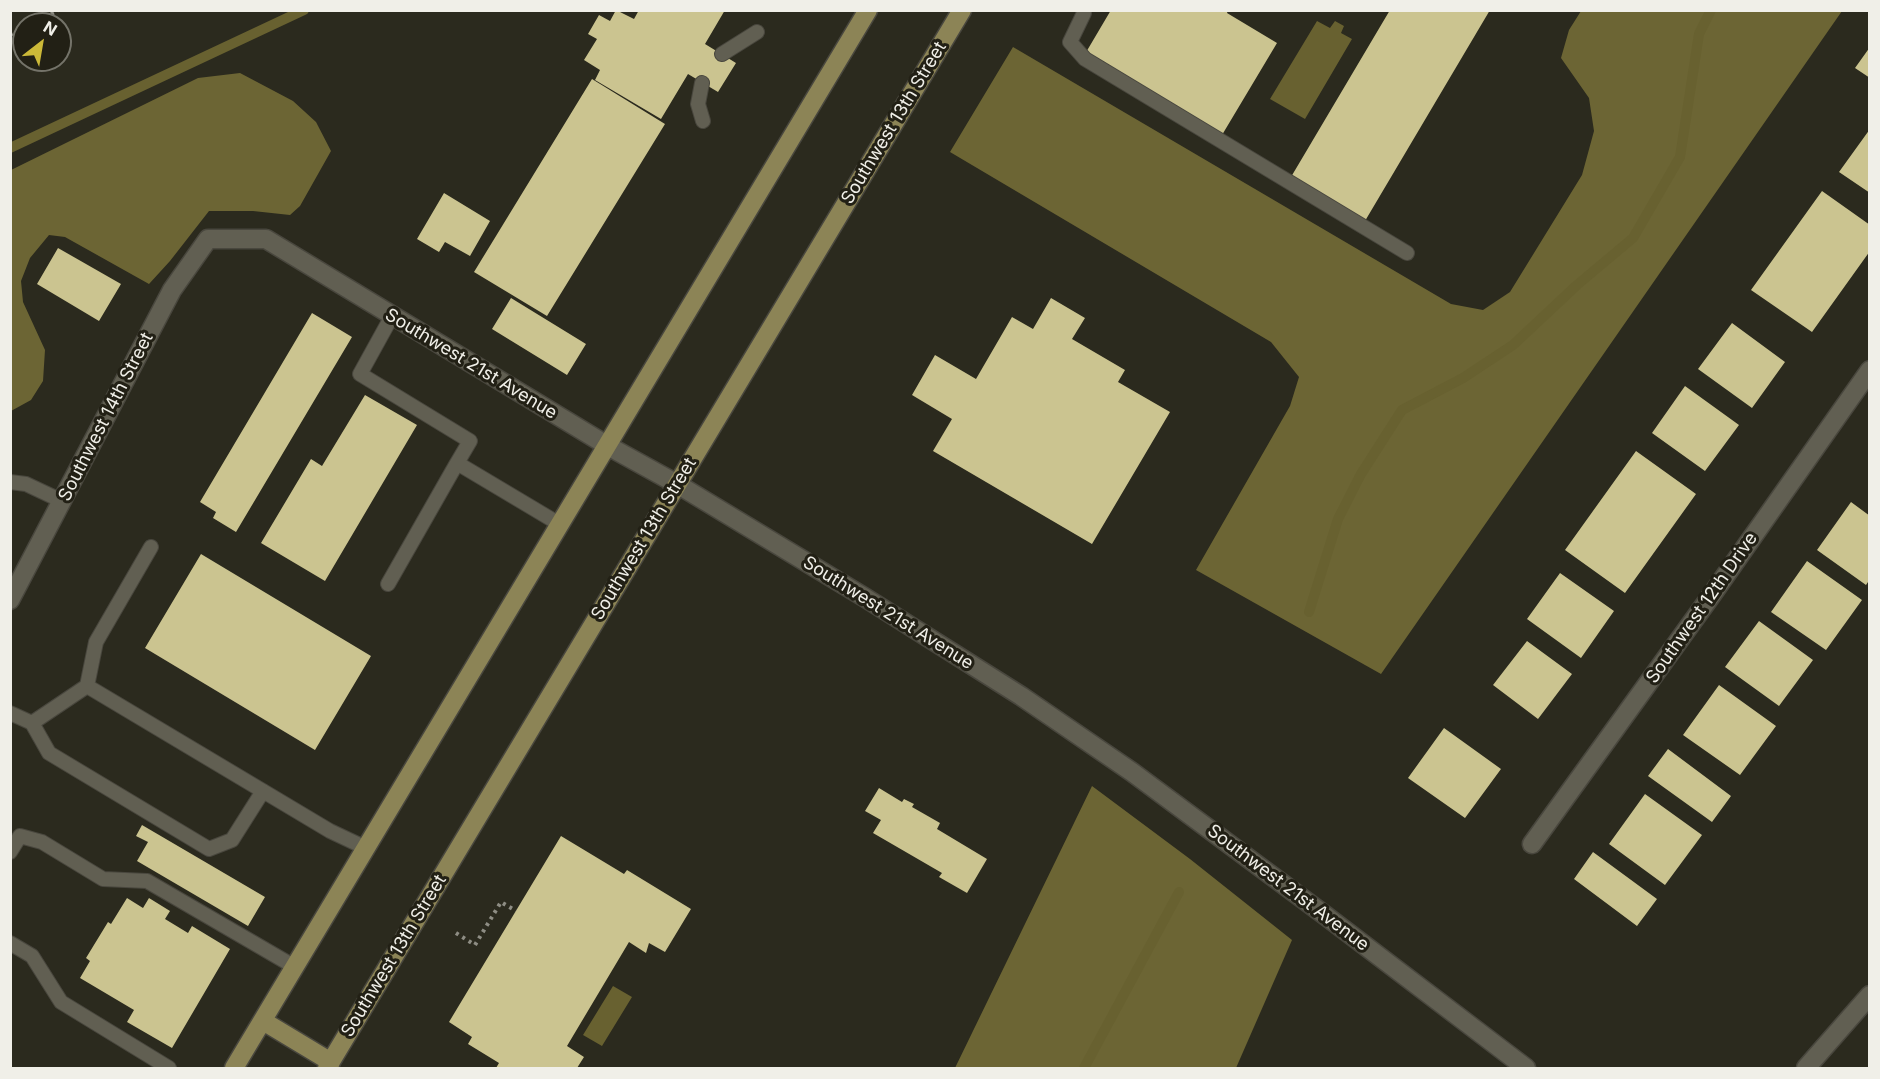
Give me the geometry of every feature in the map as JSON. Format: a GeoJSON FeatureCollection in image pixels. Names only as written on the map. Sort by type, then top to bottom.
{"type":"FeatureCollection","features":[{"type":"Feature","properties":{"kind":"main road"},"geometry":{"type":"LineString","coordinates":[[234,1068],[868,10]]}},
{"type":"Feature","properties":{"kind":"main road","name":"Southwest 13th Street"},"geometry":{"type":"LineString","coordinates":[[333,1066],[677,484],[962,10]]}},
{"type":"Feature","properties":{"kind":"main road"},"geometry":{"type":"LineString","coordinates":[[263,1021],[333,1066]]}},
{"type":"Feature","properties":{"kind":"street","name":"Southwest 21st Avenue"},"geometry":{"type":"LineString","coordinates":[[208,239],[266,238],[608,446],[677,484],[864,597],[1001,684],[1132,772],[1336,923],[1526,1068]]}},
{"type":"Feature","properties":{"kind":"street","name":"Southwest 14th Street"},"geometry":{"type":"LineString","coordinates":[[10,600],[172,290],[208,239]]}},
{"type":"Feature","properties":{"kind":"street","name":"Southwest 12th Drive"},"geometry":{"type":"LineString","coordinates":[[1532,844],[1711,596],[1869,370]]}},
{"type":"Feature","properties":{"kind":"street"},"geometry":{"type":"LineString","coordinates":[[1806,1068],[1869,995]]}},
{"type":"Feature","properties":{"kind":"lane"},"geometry":{"type":"LineString","coordinates":[[1084,11],[1070,42],[1085,59],[1407,253]]}},
{"type":"Feature","properties":{"kind":"lane"},"geometry":{"type":"LineString","coordinates":[[722,54],[757,33]]}},
{"type":"Feature","properties":{"kind":"lane"},"geometry":{"type":"LineString","coordinates":[[702,83],[698,104],[703,121]]}},
{"type":"Feature","properties":{"kind":"lane"},"geometry":{"type":"LineString","coordinates":[[388,585],[470,441],[360,374],[392,316]]}},
{"type":"Feature","properties":{"kind":"lane"},"geometry":{"type":"LineString","coordinates":[[457,463],[561,525]]}},
{"type":"Feature","properties":{"kind":"lane"},"geometry":{"type":"LineString","coordinates":[[10,482],[26,483],[62,501]]}},
{"type":"Feature","properties":{"kind":"lane"},"geometry":{"type":"LineString","coordinates":[[32,723],[87,686],[96,642],[151,547]]}},
{"type":"Feature","properties":{"kind":"lane"},"geometry":{"type":"LineString","coordinates":[[87,686],[330,831],[366,848]]}},
{"type":"Feature","properties":{"kind":"lane"},"geometry":{"type":"LineString","coordinates":[[10,712],[32,723],[49,753],[209,849],[232,840],[263,790]]}},
{"type":"Feature","properties":{"kind":"lane"},"geometry":{"type":"LineString","coordinates":[[10,852],[20,836],[42,842],[103,879],[147,881],[295,967]]}},
{"type":"Feature","properties":{"kind":"lane"},"geometry":{"type":"LineString","coordinates":[[10,943],[32,956],[61,1002],[169,1068]]}},
{"type":"Feature","properties":{"kind":"path"},"geometry":{"type":"LineString","coordinates":[[456,933],[475,945],[501,902],[516,911]]}},
{"type":"Feature","properties":{"kind":"shaded area"},"geometry":{"type":"Polygon","coordinates":[[[1581,11],[1842,11],[1381,674],[1196,570],[1290,406],[1299,377],[1271,342],[950,152],[1013,47],[1451,304],[1483,310],[1510,292],[1582,175],[1594,131],[1589,98],[1561,58],[1569,30],[1581,11]]]}},
{"type":"Feature","properties":{"kind":"shaded area"},"geometry":{"type":"Polygon","coordinates":[[[1317,21],[1330,28],[1335,21],[1344,26],[1341,33],[1352,39],[1305,119],[1270,99],[1317,21]]]}},
{"type":"Feature","properties":{"kind":"shaded area"},"geometry":{"type":"Polygon","coordinates":[[[240,73],[293,101],[316,122],[331,151],[300,206],[290,215],[253,211],[209,211],[149,284],[65,237],[49,235],[30,258],[21,281],[23,302],[45,350],[43,381],[31,400],[11,411],[11,170],[198,78],[240,73]]]}},
{"type":"Feature","properties":{"kind":"shaded area"},"geometry":{"type":"Polygon","coordinates":[[[1092,786],[1190,859],[1292,940],[1236,1068],[955,1068],[1092,786]]]}},
{"type":"Feature","properties":{"kind":"shaded area"},"geometry":{"type":"Polygon","coordinates":[[[613,986],[632,997],[602,1046],[583,1035],[613,986]]]}},
{"type":"Feature","properties":{"kind":"building"},"geometry":{"type":"Polygon","coordinates":[[[616,10],[634,19],[639,10],[725,10],[705,44],[736,63],[718,92],[688,74],[661,119],[595,80],[600,70],[584,60],[597,39],[588,34],[599,15],[610,21],[616,10]]]}},
{"type":"Feature","properties":{"kind":"building"},"geometry":{"type":"Polygon","coordinates":[[[1111,10],[1228,10],[1227,13],[1277,43],[1222,135],[1085,54],[1111,10]]]}},
{"type":"Feature","properties":{"kind":"building"},"geometry":{"type":"Polygon","coordinates":[[[1390,10],[1490,10],[1365,221],[1291,177],[1390,10]]]}},
{"type":"Feature","properties":{"kind":"building"},"geometry":{"type":"Polygon","coordinates":[[[1870,47],[1870,78],[1855,68],[1870,47]]]}},
{"type":"Feature","properties":{"kind":"building"},"geometry":{"type":"Polygon","coordinates":[[[592,79],[665,124],[547,316],[474,272],[592,79]]]}},
{"type":"Feature","properties":{"kind":"building"},"geometry":{"type":"Polygon","coordinates":[[[1870,129],[1870,193],[1839,172],[1870,129]]]}},
{"type":"Feature","properties":{"kind":"building"},"geometry":{"type":"Polygon","coordinates":[[[1822,191],[1870,225],[1870,251],[1812,332],[1751,290],[1822,191]]]}},
{"type":"Feature","properties":{"kind":"building"},"geometry":{"type":"Polygon","coordinates":[[[444,193],[490,221],[470,256],[445,242],[439,252],[417,239],[444,193]]]}},
{"type":"Feature","properties":{"kind":"building"},"geometry":{"type":"Polygon","coordinates":[[[58,248],[121,284],[99,321],[37,284],[58,248]]]}},
{"type":"Feature","properties":{"kind":"building"},"geometry":{"type":"Polygon","coordinates":[[[511,298],[586,344],[567,375],[492,329],[511,298]]]}},
{"type":"Feature","properties":{"kind":"building"},"geometry":{"type":"Polygon","coordinates":[[[1051,298],[1085,318],[1072,339],[1125,370],[1118,382],[1170,412],[1092,544],[933,451],[952,419],[912,395],[935,355],[976,379],[1012,317],[1033,329],[1051,298]]]}},
{"type":"Feature","properties":{"kind":"building"},"geometry":{"type":"Polygon","coordinates":[[[312,313],[352,337],[236,532],[213,518],[216,512],[200,502],[312,313]]]}},
{"type":"Feature","properties":{"kind":"building"},"geometry":{"type":"Polygon","coordinates":[[[1732,323],[1785,362],[1752,408],[1698,369],[1732,323]]]}},
{"type":"Feature","properties":{"kind":"building"},"geometry":{"type":"Polygon","coordinates":[[[1685,386],[1739,425],[1705,471],[1652,433],[1685,386]]]}},
{"type":"Feature","properties":{"kind":"building"},"geometry":{"type":"Polygon","coordinates":[[[365,395],[417,425],[325,581],[261,543],[311,459],[322,466],[365,395]]]}},
{"type":"Feature","properties":{"kind":"building"},"geometry":{"type":"Polygon","coordinates":[[[1636,451],[1696,494],[1625,593],[1565,550],[1636,451]]]}},
{"type":"Feature","properties":{"kind":"building"},"geometry":{"type":"Polygon","coordinates":[[[1851,502],[1870,516],[1870,579],[1866,585],[1817,550],[1851,502]]]}},
{"type":"Feature","properties":{"kind":"building"},"geometry":{"type":"Polygon","coordinates":[[[201,554],[371,656],[315,750],[145,648],[201,554]]]}},
{"type":"Feature","properties":{"kind":"building"},"geometry":{"type":"Polygon","coordinates":[[[1807,561],[1862,600],[1826,650],[1771,612],[1807,561]]]}},
{"type":"Feature","properties":{"kind":"building"},"geometry":{"type":"Polygon","coordinates":[[[1560,573],[1614,611],[1581,658],[1527,619],[1560,573]]]}},
{"type":"Feature","properties":{"kind":"building"},"geometry":{"type":"Polygon","coordinates":[[[1759,621],[1813,660],[1779,706],[1725,667],[1759,621]]]}},
{"type":"Feature","properties":{"kind":"building"},"geometry":{"type":"Polygon","coordinates":[[[1527,641],[1572,674],[1538,719],[1493,685],[1527,641]]]}},
{"type":"Feature","properties":{"kind":"building"},"geometry":{"type":"Polygon","coordinates":[[[1719,685],[1776,726],[1740,775],[1683,735],[1719,685]]]}},
{"type":"Feature","properties":{"kind":"building"},"geometry":{"type":"Polygon","coordinates":[[[1444,728],[1501,769],[1465,818],[1408,778],[1444,728]]]}},
{"type":"Feature","properties":{"kind":"building"},"geometry":{"type":"Polygon","coordinates":[[[1668,749],[1731,796],[1712,822],[1648,776],[1668,749]]]}},
{"type":"Feature","properties":{"kind":"building"},"geometry":{"type":"Polygon","coordinates":[[[879,788],[902,802],[904,799],[914,804],[912,807],[940,823],[937,829],[987,859],[967,893],[939,877],[942,873],[873,833],[881,820],[865,811],[879,788]]]}},
{"type":"Feature","properties":{"kind":"building"},"geometry":{"type":"Polygon","coordinates":[[[1645,794],[1702,835],[1665,885],[1609,844],[1645,794]]]}},
{"type":"Feature","properties":{"kind":"building"},"geometry":{"type":"Polygon","coordinates":[[[142,825],[265,897],[248,926],[137,861],[148,842],[136,836],[142,825]]]}},
{"type":"Feature","properties":{"kind":"building"},"geometry":{"type":"Polygon","coordinates":[[[561,836],[624,874],[627,870],[691,909],[665,952],[649,943],[646,953],[629,942],[567,1046],[584,1057],[577,1068],[496,1068],[499,1063],[468,1044],[472,1037],[449,1022],[561,836]]]}},
{"type":"Feature","properties":{"kind":"building"},"geometry":{"type":"Polygon","coordinates":[[[1593,852],[1657,899],[1637,926],[1574,879],[1593,852]]]}},
{"type":"Feature","properties":{"kind":"building"},"geometry":{"type":"Polygon","coordinates":[[[127,898],[143,908],[149,898],[170,911],[165,919],[188,933],[192,926],[230,949],[172,1048],[127,1022],[134,1010],[80,978],[90,961],[86,958],[108,922],[111,924],[127,898]]]}},
{"type":"Feature","properties":{"kind":"waterway"},"geometry":{"type":"LineString","coordinates":[[10,148],[304,10]]}},
{"type":"Feature","properties":{"kind":"waterway"},"geometry":{"type":"LineString","coordinates":[[1309,612],[1338,519],[1361,474],[1402,410],[1463,378],[1513,345],[1577,285],[1633,238],[1680,157],[1699,34],[1711,10]]}},
{"type":"Feature","properties":{"kind":"waterway"},"geometry":{"type":"LineString","coordinates":[[1084,1068],[1179,892]]}}]}
